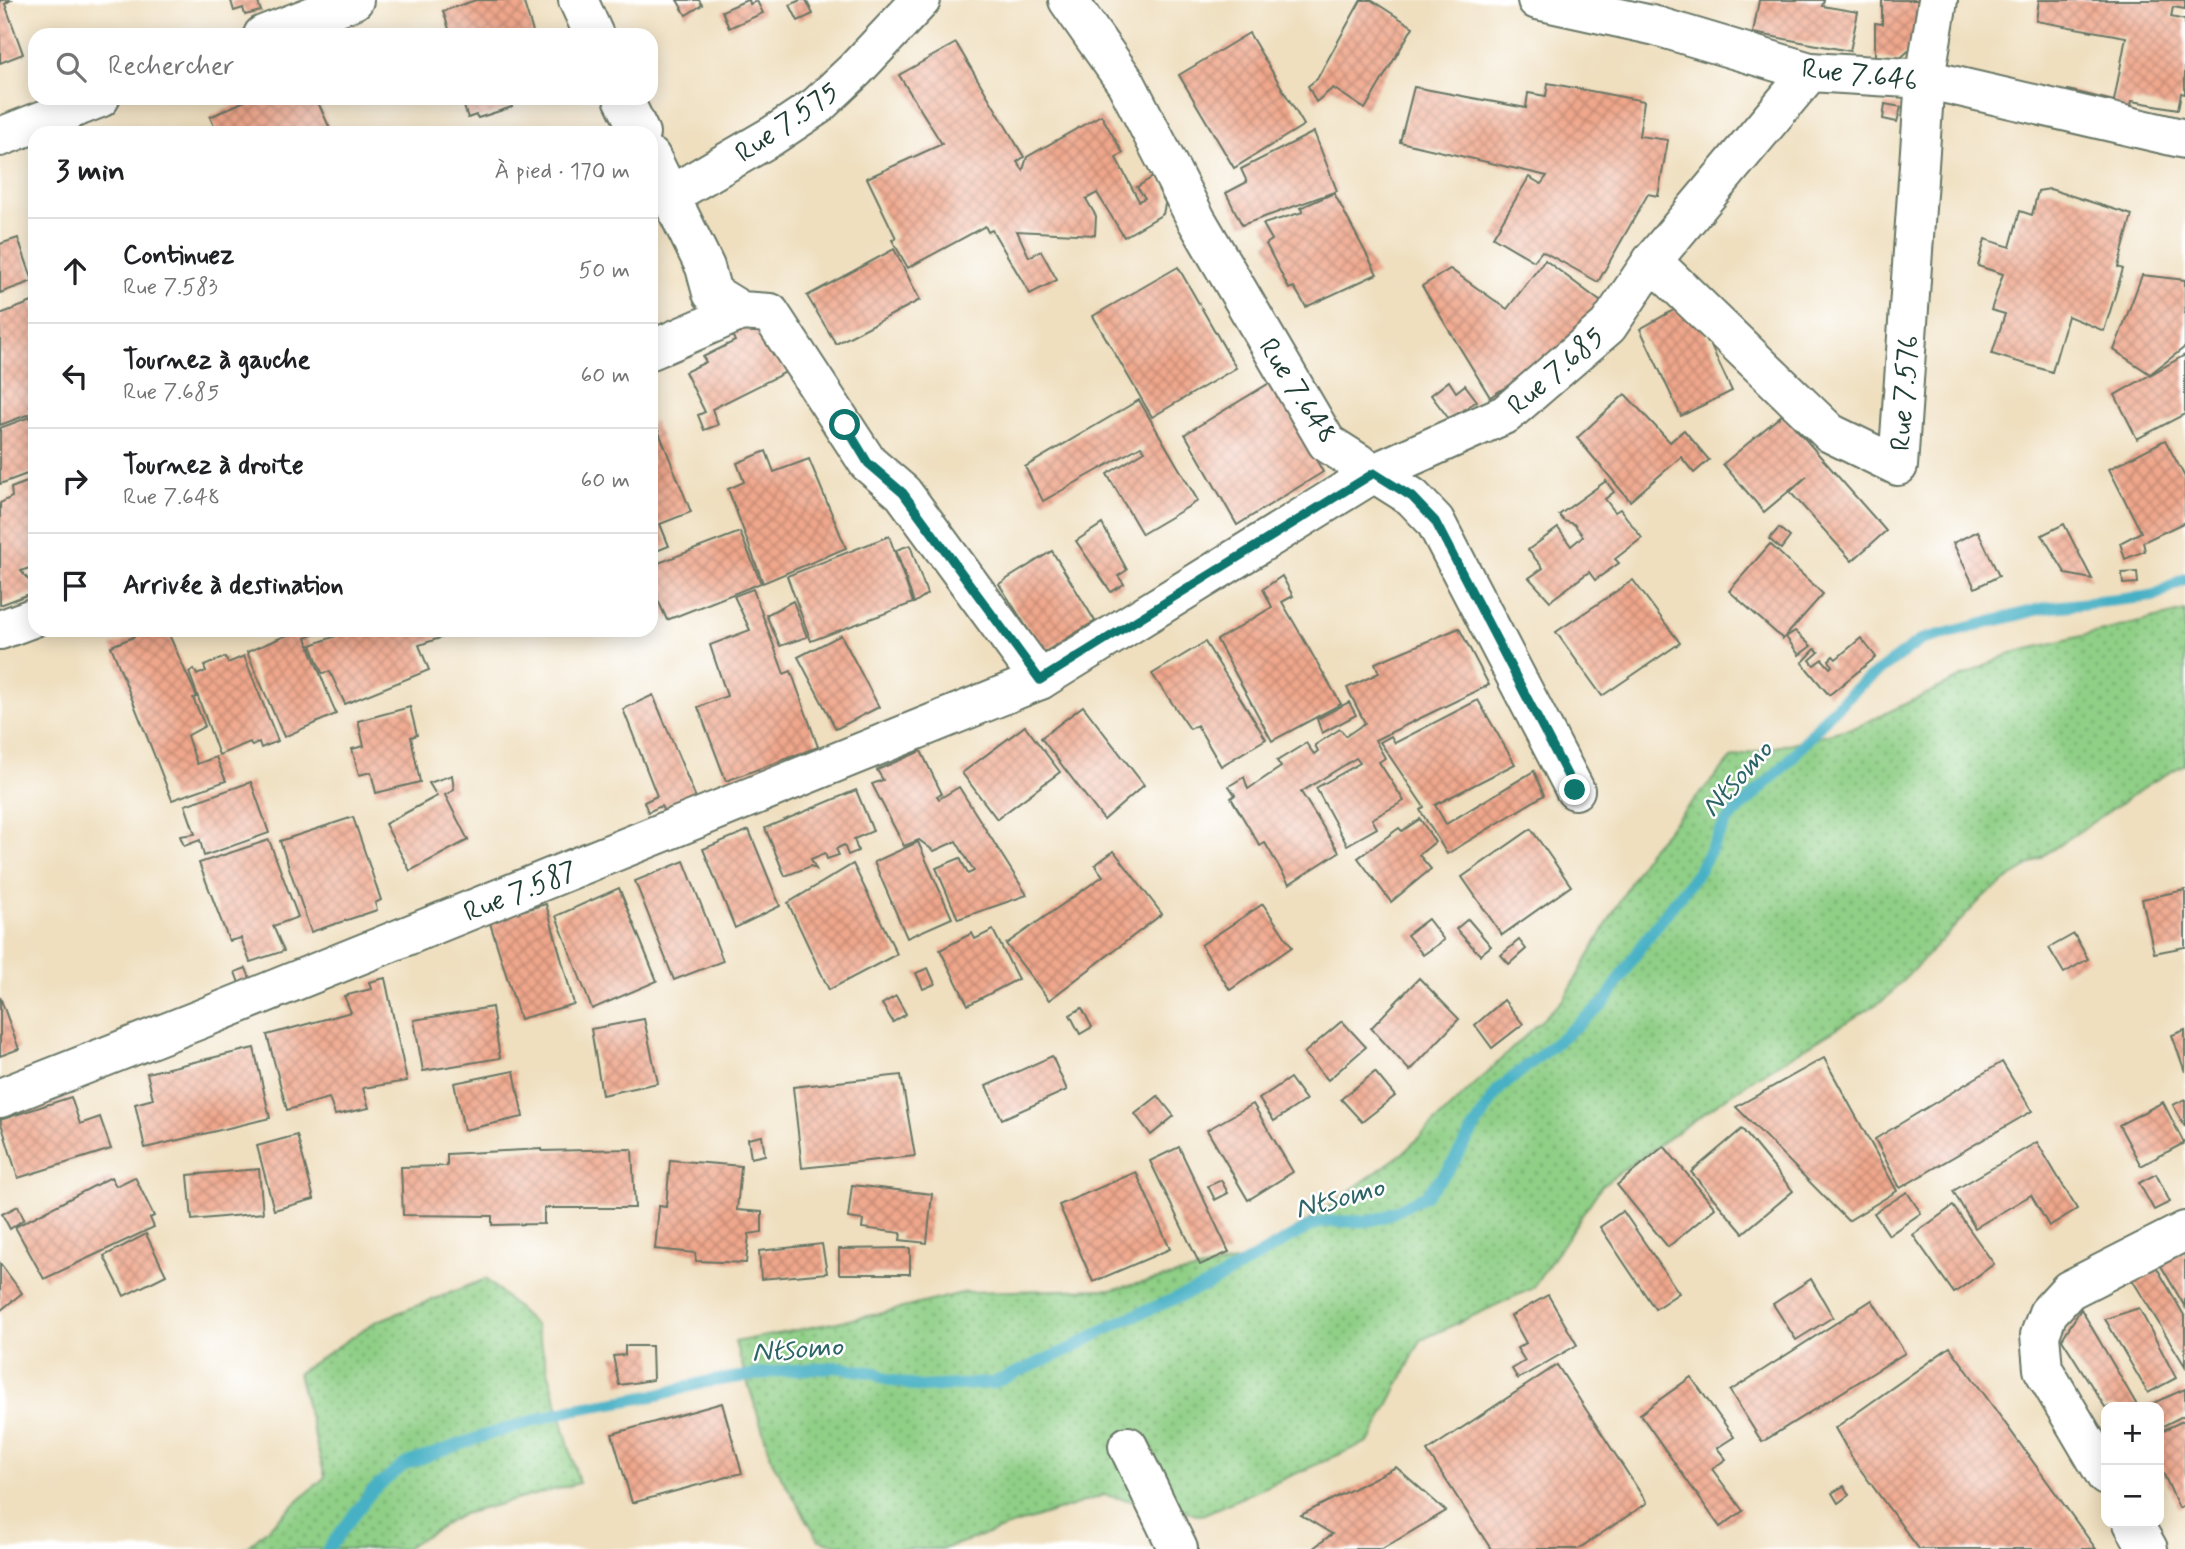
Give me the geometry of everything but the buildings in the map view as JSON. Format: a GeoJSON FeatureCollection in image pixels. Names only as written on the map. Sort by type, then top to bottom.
{"type":"FeatureCollection","features":[{"type":"Feature","properties":{"kind":"street"},"geometry":{"type":"LineString","coordinates":[[281,28],[354,0]]}},
{"type":"Feature","properties":{"kind":"street"},"geometry":{"type":"LineString","coordinates":[[578,0],[591,28]]}},
{"type":"Feature","properties":{"kind":"street","name":"Rue 7.575"},"geometry":{"type":"LineString","coordinates":[[669,196],[772,136],[817,106],[921,0]]}},
{"type":"Feature","properties":{"kind":"street","name":"Rue 7.648"},"geometry":{"type":"LineString","coordinates":[[1068,0],[1126,83],[1196,219],[1327,443],[1412,497],[1435,521],[1575,790]]}},
{"type":"Feature","properties":{"kind":"street","name":"Rue 7.646"},"geometry":{"type":"LineString","coordinates":[[1536,0],[1656,26],[1810,72],[1925,79],[2185,139]]}},
{"type":"Feature","properties":{"kind":"street","name":"Rue 7.576"},"geometry":{"type":"LineString","coordinates":[[1652,261],[1830,433],[1898,466],[1925,79],[1938,0]]}},
{"type":"Feature","properties":{"kind":"street","name":"Rue 7.685"},"geometry":{"type":"LineString","coordinates":[[1040,680],[1374,473],[1506,414],[1608,326],[1652,261],[1810,72]]}},
{"type":"Feature","properties":{"kind":"street"},"geometry":{"type":"LineString","coordinates":[[0,136],[82,105]]}},
{"type":"Feature","properties":{"kind":"street"},"geometry":{"type":"LineString","coordinates":[[627,105],[637,126]]}},
{"type":"Feature","properties":{"kind":"street"},"geometry":{"type":"LineString","coordinates":[[658,172],[705,267],[712,293],[741,311]]}},
{"type":"Feature","properties":{"kind":"street"},"geometry":{"type":"LineString","coordinates":[[658,347],[741,311],[770,313],[868,463],[903,493],[1040,680]]}},
{"type":"Feature","properties":{"kind":"street"},"geometry":{"type":"LineString","coordinates":[[0,630],[28,620]]}},
{"type":"Feature","properties":{"kind":"street","name":"Rue 7.587"},"geometry":{"type":"LineString","coordinates":[[0,1098],[1040,680]]}},
{"type":"Feature","properties":{"kind":"street"},"geometry":{"type":"LineString","coordinates":[[2101,1468],[2043,1369],[2040,1335],[2049,1313],[2069,1290],[2185,1231]]}},
{"type":"Feature","properties":{"kind":"street"},"geometry":{"type":"LineString","coordinates":[[1128,1446],[1178,1549]]}},
{"type":"Feature","properties":{"kind":"street"},"geometry":{"type":"LineString","coordinates":[[2136,1528],[2148,1549]]}},
{"type":"Feature","properties":{"kind":"green space"},"geometry":{"type":"Polygon","coordinates":[[[2185,611],[2185,764],[2152,782],[1984,896],[1885,999],[1747,1083],[1603,1184],[1533,1288],[1421,1340],[1370,1441],[1202,1515],[1104,1495],[943,1549],[854,1549],[819,1540],[773,1463],[735,1342],[883,1313],[966,1292],[1114,1289],[1257,1257],[1403,1153],[1565,998],[1648,851],[1732,758],[1859,726],[2012,653],[2185,611]]]}},
{"type":"Feature","properties":{"kind":"green space"},"geometry":{"type":"Polygon","coordinates":[[[486,1279],[536,1326],[579,1483],[463,1514],[403,1549],[245,1549],[325,1477],[298,1373],[375,1322],[486,1279]]]}},
{"type":"Feature","properties":{"kind":"waterway","name":"Ntsomo"},"geometry":{"type":"LineString","coordinates":[[328,1549],[372,1491],[405,1464],[486,1435],[570,1410],[658,1395],[705,1382],[781,1371],[836,1367],[876,1373],[885,1379],[920,1387],[993,1383],[1072,1348],[1119,1322],[1208,1285],[1310,1226],[1323,1222],[1368,1221],[1384,1217],[1425,1196],[1449,1169],[1498,1090],[1605,1002],[1641,946],[1698,872],[1726,822],[1788,762],[1828,715],[1860,685],[1921,640],[2044,608],[2153,596],[2185,579]]}},
{"type":"Feature","properties":{"kind":"route"},"geometry":{"type":"LineString","coordinates":[[845,425],[868,463],[903,493],[1040,680],[1374,473],[1412,497],[1435,521],[1575,790]]}}]}
